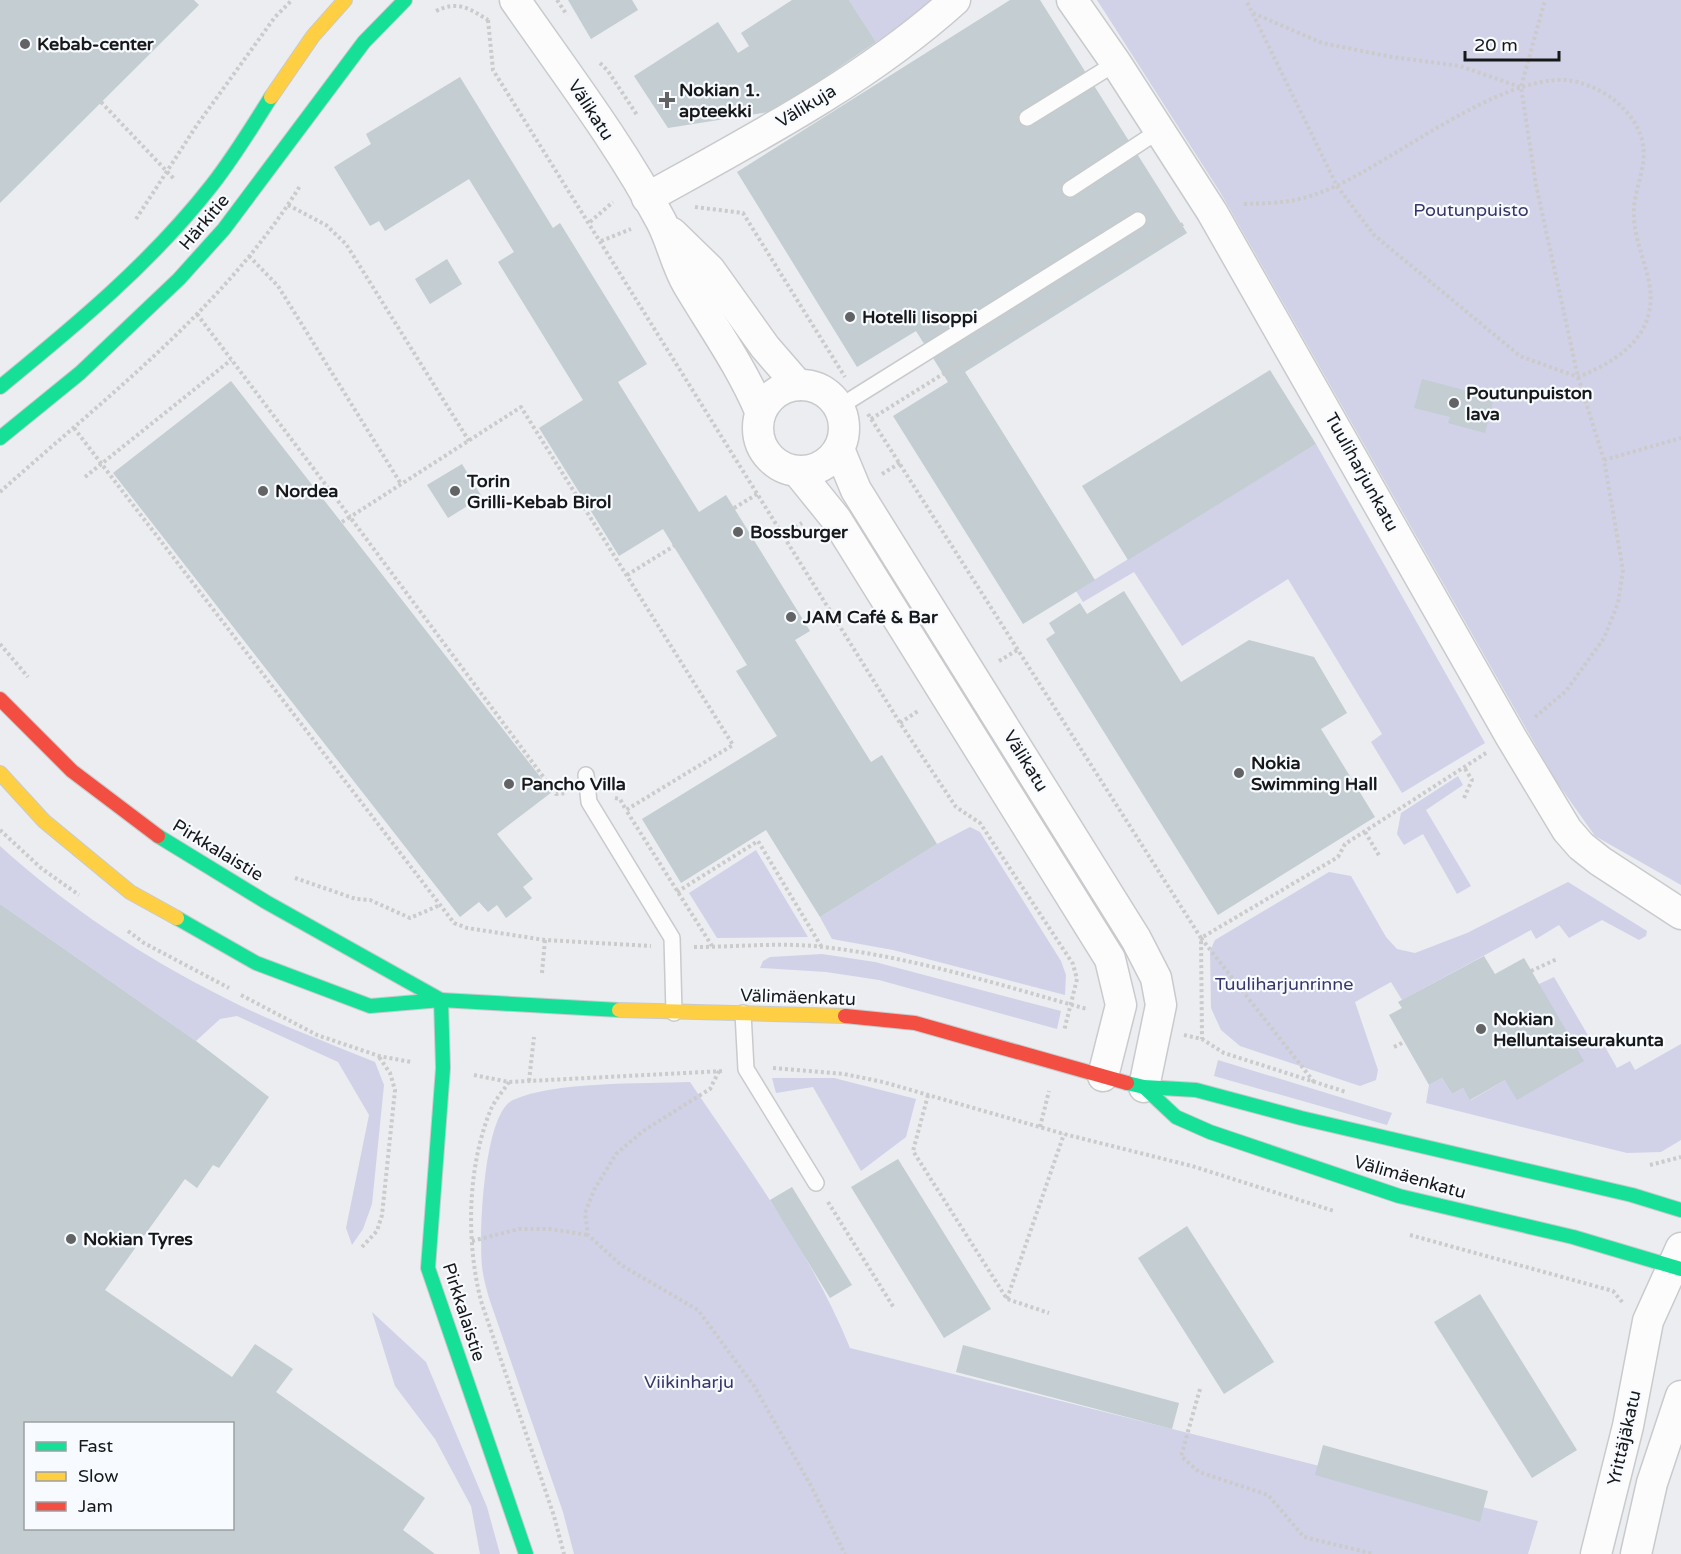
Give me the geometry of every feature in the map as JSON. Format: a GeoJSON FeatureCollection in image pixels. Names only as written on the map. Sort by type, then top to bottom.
{"type":"FeatureCollection","features":[{"type":"Feature","properties":{"kind":"main road","name":"Härkitie"},"geometry":{"type":"LineString","coordinates":[[0,387],[53,344],[155,248],[198,203],[229,162],[308,42],[345,0]]}},
{"type":"Feature","properties":{"kind":"main road","name":"Härkitie"},"geometry":{"type":"LineString","coordinates":[[0,438],[80,373],[179,279],[224,229],[364,42],[405,0]]}},
{"type":"Feature","properties":{"kind":"main road","name":"Pirkkalaistie"},"geometry":{"type":"LineString","coordinates":[[0,699],[47,749],[99,794],[201,863],[441,1000],[443,1068],[428,1268],[526,1554]]}},
{"type":"Feature","properties":{"kind":"main road"},"geometry":{"type":"LineString","coordinates":[[0,773],[44,821],[130,892],[256,963],[370,1006],[441,1000]]}},
{"type":"Feature","properties":{"kind":"main road","name":"Välimäenkatu"},"geometry":{"type":"LineString","coordinates":[[441,1000],[674,1013],[828,1014],[915,1023],[1144,1087],[1196,1090],[1301,1118],[1621,1192],[1681,1210]]}},
{"type":"Feature","properties":{"kind":"main road","name":"Välimäenkatu"},"geometry":{"type":"LineString","coordinates":[[1144,1087],[1176,1117],[1210,1132],[1399,1196],[1678,1261]]}},
{"type":"Feature","properties":{"kind":"street","name":"Välikatu"},"geometry":{"type":"LineString","coordinates":[[515,0],[568,75],[662,223],[686,282],[738,363],[760,411]]}},
{"type":"Feature","properties":{"kind":"street","name":"Välikuja"},"geometry":{"type":"LineString","coordinates":[[647,198],[833,89],[921,31],[956,0]]}},
{"type":"Feature","properties":{"kind":"street","name":"Tuuliharjunkatu"},"geometry":{"type":"LineString","coordinates":[[1072,0],[1160,130],[1200,216],[1502,743],[1581,846],[1681,914]]}},
{"type":"Feature","properties":{"kind":"street","name":"Välikatu"},"geometry":{"type":"LineString","coordinates":[[662,223],[710,270],[765,347],[798,385]]}},
{"type":"Feature","properties":{"kind":"street"},"geometry":{"type":"LineString","coordinates":[[798,385],[814,387],[828,394],[839,407],[844,435],[839,448],[829,461],[815,470],[798,472],[783,468],[769,458],[760,444],[757,428],[760,411],[769,398],[782,388],[798,385]]}},
{"type":"Feature","properties":{"kind":"street","name":"Välikatu"},"geometry":{"type":"LineString","coordinates":[[839,448],[856,490],[1136,939],[1156,978],[1161,1005],[1144,1087]]}},
{"type":"Feature","properties":{"kind":"street","name":"Välikatu"},"geometry":{"type":"LineString","coordinates":[[798,472],[836,519],[1110,959],[1120,994],[1119,1018],[1103,1076]]}},
{"type":"Feature","properties":{"kind":"street","name":"Yrittäjäkatu"},"geometry":{"type":"LineString","coordinates":[[1596,1554],[1628,1426],[1648,1321],[1678,1261]]}},
{"type":"Feature","properties":{"kind":"street","name":"Yrittäjäkatu"},"geometry":{"type":"LineString","coordinates":[[1636,1554],[1652,1483],[1681,1396]]}},
{"type":"Feature","properties":{"kind":"lane"},"geometry":{"type":"LineString","coordinates":[[1027,118],[1116,63]]}},
{"type":"Feature","properties":{"kind":"lane"},"geometry":{"type":"LineString","coordinates":[[1070,189],[1160,130]]}},
{"type":"Feature","properties":{"kind":"lane"},"geometry":{"type":"LineString","coordinates":[[839,407],[1138,220]]}},
{"type":"Feature","properties":{"kind":"lane"},"geometry":{"type":"LineString","coordinates":[[586,775],[589,802],[666,924],[673,947],[674,1013]]}},
{"type":"Feature","properties":{"kind":"lane"},"geometry":{"type":"LineString","coordinates":[[744,1013],[746,1069],[816,1184]]}},
{"type":"Feature","properties":{"kind":"path"},"geometry":{"type":"LineString","coordinates":[[130,227],[275,17],[292,0]]}},
{"type":"Feature","properties":{"kind":"path"},"geometry":{"type":"LineString","coordinates":[[871,419],[1200,216],[1227,205],[1292,203],[1336,186],[1467,112],[1521,87],[1565,80],[1604,91],[1631,114],[1643,141],[1642,170],[1634,207],[1636,241],[1652,297],[1648,322],[1632,344],[1612,363],[1578,377],[1520,356],[1374,235],[1336,186],[1246,0]]}},
{"type":"Feature","properties":{"kind":"path"},"geometry":{"type":"LineString","coordinates":[[1201,938],[1338,857],[1345,844],[1502,743],[1566,691],[1604,638],[1618,603],[1623,570],[1604,460],[1578,377],[1536,185],[1521,87],[1545,0]]}},
{"type":"Feature","properties":{"kind":"path"},"geometry":{"type":"LineString","coordinates":[[1252,13],[1323,43],[1392,57],[1460,66],[1521,87]]}},
{"type":"Feature","properties":{"kind":"path"},"geometry":{"type":"LineString","coordinates":[[488,20],[494,70],[900,723],[956,807],[980,823],[1073,964],[1077,980],[1071,1004]]}},
{"type":"Feature","properties":{"kind":"path"},"geometry":{"type":"LineString","coordinates":[[101,102],[168,171]]}},
{"type":"Feature","properties":{"kind":"path"},"geometry":{"type":"LineString","coordinates":[[288,205],[326,225],[346,244],[469,441]]}},
{"type":"Feature","properties":{"kind":"path"},"geometry":{"type":"LineString","coordinates":[[250,256],[278,286],[401,484]]}},
{"type":"Feature","properties":{"kind":"path"},"geometry":{"type":"LineString","coordinates":[[197,314],[555,794],[587,793],[620,799],[712,947]]}},
{"type":"Feature","properties":{"kind":"path"},"geometry":{"type":"LineString","coordinates":[[85,477],[231,360]]}},
{"type":"Feature","properties":{"kind":"path"},"geometry":{"type":"LineString","coordinates":[[342,522],[521,407],[733,745],[626,810]]}},
{"type":"Feature","properties":{"kind":"path"},"geometry":{"type":"LineString","coordinates":[[74,428],[454,923],[467,928],[545,940],[673,947],[821,946],[932,967],[1119,1018]]}},
{"type":"Feature","properties":{"kind":"path"},"geometry":{"type":"LineString","coordinates":[[1604,460],[1681,438]]}},
{"type":"Feature","properties":{"kind":"path"},"geometry":{"type":"LineString","coordinates":[[734,508],[759,493]]}},
{"type":"Feature","properties":{"kind":"path"},"geometry":{"type":"LineString","coordinates":[[627,576],[674,546]]}},
{"type":"Feature","properties":{"kind":"path"},"geometry":{"type":"LineString","coordinates":[[0,644],[33,684]]}},
{"type":"Feature","properties":{"kind":"path"},"geometry":{"type":"LineString","coordinates":[[1019,649],[1201,938],[1314,1083]]}},
{"type":"Feature","properties":{"kind":"path"},"geometry":{"type":"LineString","coordinates":[[1464,767],[1472,780],[1464,798]]}},
{"type":"Feature","properties":{"kind":"path"},"geometry":{"type":"LineString","coordinates":[[0,830],[41,868],[88,902]]}},
{"type":"Feature","properties":{"kind":"path"},"geometry":{"type":"LineString","coordinates":[[1365,832],[1380,857]]}},
{"type":"Feature","properties":{"kind":"path"},"geometry":{"type":"LineString","coordinates":[[677,892],[758,841],[821,946]]}},
{"type":"Feature","properties":{"kind":"path"},"geometry":{"type":"LineString","coordinates":[[291,877],[323,889],[370,900],[410,918],[440,905]]}},
{"type":"Feature","properties":{"kind":"path"},"geometry":{"type":"LineString","coordinates":[[125,929],[144,943],[317,1035],[379,1056],[509,1082],[746,1069],[789,1068],[844,1074],[1192,1166],[1345,1215]]}},
{"type":"Feature","properties":{"kind":"path"},"geometry":{"type":"LineString","coordinates":[[1201,938],[1202,1039]]}},
{"type":"Feature","properties":{"kind":"path"},"geometry":{"type":"LineString","coordinates":[[1531,971],[1557,959]]}},
{"type":"Feature","properties":{"kind":"path"},"geometry":{"type":"LineString","coordinates":[[1158,1028],[1202,1039],[1224,1053],[1347,1093]]}},
{"type":"Feature","properties":{"kind":"path"},"geometry":{"type":"LineString","coordinates":[[1394,1047],[1404,1042]]}},
{"type":"Feature","properties":{"kind":"path"},"geometry":{"type":"LineString","coordinates":[[362,1247],[377,1231],[382,1215],[395,1090],[390,1072],[379,1056]]}},
{"type":"Feature","properties":{"kind":"path"},"geometry":{"type":"LineString","coordinates":[[588,1235],[585,1213],[594,1190],[616,1154],[644,1131],[710,1089],[719,1071]]}},
{"type":"Feature","properties":{"kind":"path"},"geometry":{"type":"LineString","coordinates":[[509,1082],[492,1107],[480,1145],[471,1214],[473,1269],[481,1301],[554,1516],[564,1554]]}},
{"type":"Feature","properties":{"kind":"path"},"geometry":{"type":"LineString","coordinates":[[928,1095],[913,1151],[1006,1299],[1049,1313]]}},
{"type":"Feature","properties":{"kind":"path"},"geometry":{"type":"LineString","coordinates":[[1006,1299],[1064,1134]]}},
{"type":"Feature","properties":{"kind":"path"},"geometry":{"type":"LineString","coordinates":[[1647,1166],[1681,1156]]}},
{"type":"Feature","properties":{"kind":"path"},"geometry":{"type":"LineString","coordinates":[[816,1184],[894,1308]]}},
{"type":"Feature","properties":{"kind":"path"},"geometry":{"type":"LineString","coordinates":[[472,1241],[519,1229],[550,1229],[588,1235],[621,1265],[698,1310],[754,1386],[810,1484],[845,1554]]}},
{"type":"Feature","properties":{"kind":"path"},"geometry":{"type":"LineString","coordinates":[[1400,1232],[1613,1291],[1624,1303],[1622,1315],[1648,1321]]}},
{"type":"Feature","properties":{"kind":"path"},"geometry":{"type":"LineString","coordinates":[[1200,1389],[1181,1456],[1199,1472],[1268,1495],[1304,1537],[1374,1554]]}},
{"type":"Feature","properties":{"kind":"green space"},"geometry":{"type":"Polygon","coordinates":[[[849,0],[935,0],[876,42],[849,0]]]}},
{"type":"Feature","properties":{"kind":"green space","name":"Poutunpuisto"},"geometry":{"type":"Polygon","coordinates":[[[1097,0],[1681,0],[1681,885],[1595,836],[1556,781],[1220,192],[1097,0]]]}},
{"type":"Feature","properties":{"kind":"green space"},"geometry":{"type":"Polygon","coordinates":[[[1316,444],[1485,743],[1402,793],[1371,742],[1382,734],[1288,579],[1182,646],[1134,572],[1083,602],[1076,591],[1316,444]]]}},
{"type":"Feature","properties":{"kind":"green space"},"geometry":{"type":"Polygon","coordinates":[[[1458,776],[1463,785],[1426,810],[1471,886],[1457,894],[1423,834],[1404,845],[1397,834],[1401,813],[1458,776]]]}},
{"type":"Feature","properties":{"kind":"green space"},"geometry":{"type":"Polygon","coordinates":[[[970,827],[980,832],[1061,961],[1066,975],[1065,995],[893,950],[832,939],[820,917],[937,844],[970,827]]]}},
{"type":"Feature","properties":{"kind":"green space"},"geometry":{"type":"Polygon","coordinates":[[[0,846],[78,910],[164,965],[260,1015],[375,1062],[384,1085],[372,1204],[363,1229],[352,1245],[346,1228],[369,1115],[338,1062],[237,1016],[220,1019],[196,1041],[0,904],[0,846]]]}},
{"type":"Feature","properties":{"kind":"green space"},"geometry":{"type":"Polygon","coordinates":[[[756,850],[808,937],[717,938],[689,893],[756,850]]]}},
{"type":"Feature","properties":{"kind":"green space","name":"Tuuliharjunrinne"},"geometry":{"type":"Polygon","coordinates":[[[1329,872],[1351,876],[1386,937],[1397,949],[1415,953],[1467,933],[1568,882],[1647,931],[1646,936],[1639,940],[1602,920],[1569,938],[1559,925],[1536,939],[1531,930],[1402,1000],[1391,982],[1355,1002],[1378,1070],[1376,1080],[1360,1086],[1240,1046],[1221,1030],[1211,1008],[1210,951],[1215,940],[1329,872]]]}},
{"type":"Feature","properties":{"kind":"green space"},"geometry":{"type":"Polygon","coordinates":[[[822,954],[875,962],[1061,1011],[1057,1029],[879,980],[826,972],[760,968],[763,961],[770,957],[822,954]]]}},
{"type":"Feature","properties":{"kind":"green space"},"geometry":{"type":"Polygon","coordinates":[[[1554,977],[1596,1049],[1604,1045],[1617,1068],[1630,1061],[1635,1070],[1681,1044],[1681,1140],[1661,1152],[1627,1153],[1426,1103],[1429,1085],[1442,1078],[1452,1094],[1463,1088],[1471,1100],[1505,1080],[1539,984],[1554,977]]]}},
{"type":"Feature","properties":{"kind":"green space"},"geometry":{"type":"Polygon","coordinates":[[[1218,1060],[1392,1113],[1387,1125],[1214,1076],[1218,1060]]]}},
{"type":"Feature","properties":{"kind":"green space"},"geometry":{"type":"Polygon","coordinates":[[[772,1078],[834,1078],[916,1099],[906,1137],[861,1171],[813,1087],[776,1093],[772,1078]]]}},
{"type":"Feature","properties":{"kind":"green space","name":"Viikinharju"},"geometry":{"type":"Polygon","coordinates":[[[690,1082],[798,1244],[850,1348],[1538,1521],[1528,1554],[574,1554],[563,1512],[484,1278],[481,1229],[489,1151],[503,1110],[513,1100],[552,1089],[575,1086],[690,1082]]]}},
{"type":"Feature","properties":{"kind":"green space"},"geometry":{"type":"Polygon","coordinates":[[[372,1312],[426,1362],[487,1507],[500,1554],[480,1554],[471,1506],[435,1439],[395,1386],[372,1312]]]}},
{"type":"Feature","properties":{"kind":"building"},"geometry":{"type":"Polygon","coordinates":[[[0,0],[194,0],[199,5],[0,203],[0,0]]]}},
{"type":"Feature","properties":{"kind":"building"},"geometry":{"type":"Polygon","coordinates":[[[568,0],[632,0],[638,10],[591,39],[568,0]]]}},
{"type":"Feature","properties":{"kind":"building"},"geometry":{"type":"Polygon","coordinates":[[[792,0],[849,0],[876,42],[775,111],[668,128],[634,76],[718,22],[738,53],[749,46],[741,33],[792,0]]]}},
{"type":"Feature","properties":{"kind":"building"},"geometry":{"type":"Polygon","coordinates":[[[1010,0],[1040,0],[1187,233],[965,372],[1095,580],[1023,624],[893,416],[948,382],[916,331],[857,367],[737,172],[1010,0]]]}},
{"type":"Feature","properties":{"kind":"building"},"geometry":{"type":"Polygon","coordinates":[[[460,77],[553,228],[560,223],[647,364],[618,382],[699,512],[726,495],[810,631],[795,640],[871,762],[882,755],[937,844],[820,917],[766,830],[681,883],[642,819],[777,736],[736,671],[747,665],[663,529],[619,556],[539,428],[583,400],[498,262],[514,252],[469,179],[385,231],[379,221],[370,226],[334,167],[371,144],[366,134],[460,77]]]}},
{"type":"Feature","properties":{"kind":"building"},"geometry":{"type":"Polygon","coordinates":[[[447,259],[462,284],[430,304],[415,279],[447,259]]]}},
{"type":"Feature","properties":{"kind":"building"},"geometry":{"type":"Polygon","coordinates":[[[1270,370],[1316,444],[1128,560],[1082,486],[1270,370]]]}},
{"type":"Feature","properties":{"kind":"building","name":"Poutunpuiston lava"},"geometry":{"type":"Polygon","coordinates":[[[1422,379],[1494,398],[1485,433],[1448,423],[1450,417],[1414,408],[1422,379]]]}},
{"type":"Feature","properties":{"kind":"building"},"geometry":{"type":"Polygon","coordinates":[[[231,381],[552,792],[497,834],[533,879],[523,887],[532,898],[506,918],[497,905],[488,912],[479,902],[460,917],[113,473],[231,381]]]}},
{"type":"Feature","properties":{"kind":"building"},"geometry":{"type":"Polygon","coordinates":[[[462,464],[482,497],[448,518],[427,485],[462,464]]]}},
{"type":"Feature","properties":{"kind":"building","name":"Nokia Swimming Hall"},"geometry":{"type":"Polygon","coordinates":[[[1124,591],[1181,682],[1249,640],[1314,657],[1347,713],[1321,729],[1375,817],[1218,915],[1046,639],[1055,633],[1049,623],[1080,603],[1087,614],[1124,591]]]}},
{"type":"Feature","properties":{"kind":"building","name":"Nokian Tyres"},"geometry":{"type":"Polygon","coordinates":[[[0,904],[196,1041],[269,1097],[219,1168],[213,1165],[197,1188],[185,1179],[105,1290],[232,1377],[255,1344],[293,1369],[276,1392],[425,1498],[403,1530],[435,1554],[0,1554],[0,904]]]}},
{"type":"Feature","properties":{"kind":"building","name":"Nokian Helluntaiseurakunta"},"geometry":{"type":"Polygon","coordinates":[[[1484,956],[1495,974],[1524,958],[1584,1061],[1517,1100],[1505,1080],[1470,1100],[1463,1088],[1452,1094],[1442,1078],[1429,1085],[1389,1015],[1402,1008],[1398,1002],[1484,956]]]}},
{"type":"Feature","properties":{"kind":"building"},"geometry":{"type":"Polygon","coordinates":[[[898,1159],[991,1309],[944,1338],[851,1187],[898,1159]]]}},
{"type":"Feature","properties":{"kind":"building"},"geometry":{"type":"Polygon","coordinates":[[[792,1187],[852,1285],[830,1298],[770,1200],[792,1187]]]}},
{"type":"Feature","properties":{"kind":"building"},"geometry":{"type":"Polygon","coordinates":[[[1187,1226],[1274,1362],[1224,1394],[1138,1258],[1187,1226]]]}},
{"type":"Feature","properties":{"kind":"building"},"geometry":{"type":"Polygon","coordinates":[[[1480,1294],[1577,1450],[1532,1478],[1434,1322],[1480,1294]]]}},
{"type":"Feature","properties":{"kind":"building"},"geometry":{"type":"Polygon","coordinates":[[[963,1345],[1179,1403],[1172,1429],[956,1372],[963,1345]]]}},
{"type":"Feature","properties":{"kind":"building"},"geometry":{"type":"Polygon","coordinates":[[[1323,1445],[1488,1491],[1480,1522],[1315,1475],[1323,1445]]]}},
{"type":"Feature","properties":{"kind":"traffic: fast"},"geometry":{"type":"LineString","coordinates":[[0,438],[80,373],[179,279],[224,229],[364,42],[405,0]]}},
{"type":"Feature","properties":{"kind":"traffic: fast"},"geometry":{"type":"LineString","coordinates":[[0,387],[112,292],[164,240],[220,174],[271,97]]}},
{"type":"Feature","properties":{"kind":"traffic: fast"},"geometry":{"type":"LineString","coordinates":[[158,836],[266,902],[441,1000]]}},
{"type":"Feature","properties":{"kind":"traffic: fast"},"geometry":{"type":"LineString","coordinates":[[177,918],[256,963],[370,1006],[441,1000],[619,1010]]}},
{"type":"Feature","properties":{"kind":"traffic: fast"},"geometry":{"type":"LineString","coordinates":[[441,1000],[443,1068],[428,1268],[526,1554]]}},
{"type":"Feature","properties":{"kind":"traffic: fast"},"geometry":{"type":"LineString","coordinates":[[1127,1083],[1144,1087],[1196,1090],[1301,1118],[1632,1195],[1681,1210]]}},
{"type":"Feature","properties":{"kind":"traffic: fast"},"geometry":{"type":"LineString","coordinates":[[1144,1087],[1176,1117],[1210,1132],[1399,1196],[1573,1237],[1681,1269]]}},
{"type":"Feature","properties":{"kind":"traffic: slow"},"geometry":{"type":"LineString","coordinates":[[271,97],[313,36],[345,0]]}},
{"type":"Feature","properties":{"kind":"traffic: slow"},"geometry":{"type":"LineString","coordinates":[[0,773],[44,821],[130,892],[177,918]]}},
{"type":"Feature","properties":{"kind":"traffic: slow"},"geometry":{"type":"LineString","coordinates":[[619,1010],[845,1016]]}},
{"type":"Feature","properties":{"kind":"traffic: jam"},"geometry":{"type":"LineString","coordinates":[[0,699],[72,771],[158,836]]}},
{"type":"Feature","properties":{"kind":"traffic: jam"},"geometry":{"type":"LineString","coordinates":[[845,1016],[915,1023],[1127,1083]]}},
{"type":"Feature","properties":{"kind":"place","name":"Kebab-center"},"geometry":{"type":"Point","coordinates":[25,44]}},
{"type":"Feature","properties":{"kind":"place","name":"Nokian 1. apteekki"},"geometry":{"type":"Point","coordinates":[667,100]}},
{"type":"Feature","properties":{"kind":"place","name":"Hotelli Iisoppi"},"geometry":{"type":"Point","coordinates":[850,317]}},
{"type":"Feature","properties":{"kind":"place","name":"Poutunpuiston lava"},"geometry":{"type":"Point","coordinates":[1454,403]}},
{"type":"Feature","properties":{"kind":"place","name":"Nordea"},"geometry":{"type":"Point","coordinates":[263,491]}},
{"type":"Feature","properties":{"kind":"place","name":"Torin Grilli-Kebab Birol"},"geometry":{"type":"Point","coordinates":[455,491]}},
{"type":"Feature","properties":{"kind":"place","name":"Bossburger"},"geometry":{"type":"Point","coordinates":[738,532]}},
{"type":"Feature","properties":{"kind":"place","name":"JAM Café & Bar"},"geometry":{"type":"Point","coordinates":[791,617]}},
{"type":"Feature","properties":{"kind":"place","name":"Nokia Swimming Hall"},"geometry":{"type":"Point","coordinates":[1239,773]}},
{"type":"Feature","properties":{"kind":"place","name":"Pancho Villa"},"geometry":{"type":"Point","coordinates":[509,784]}},
{"type":"Feature","properties":{"kind":"place","name":"Nokian Helluntaiseurakunta"},"geometry":{"type":"Point","coordinates":[1481,1029]}},
{"type":"Feature","properties":{"kind":"place","name":"Nokian Tyres"},"geometry":{"type":"Point","coordinates":[71,1239]}}]}
